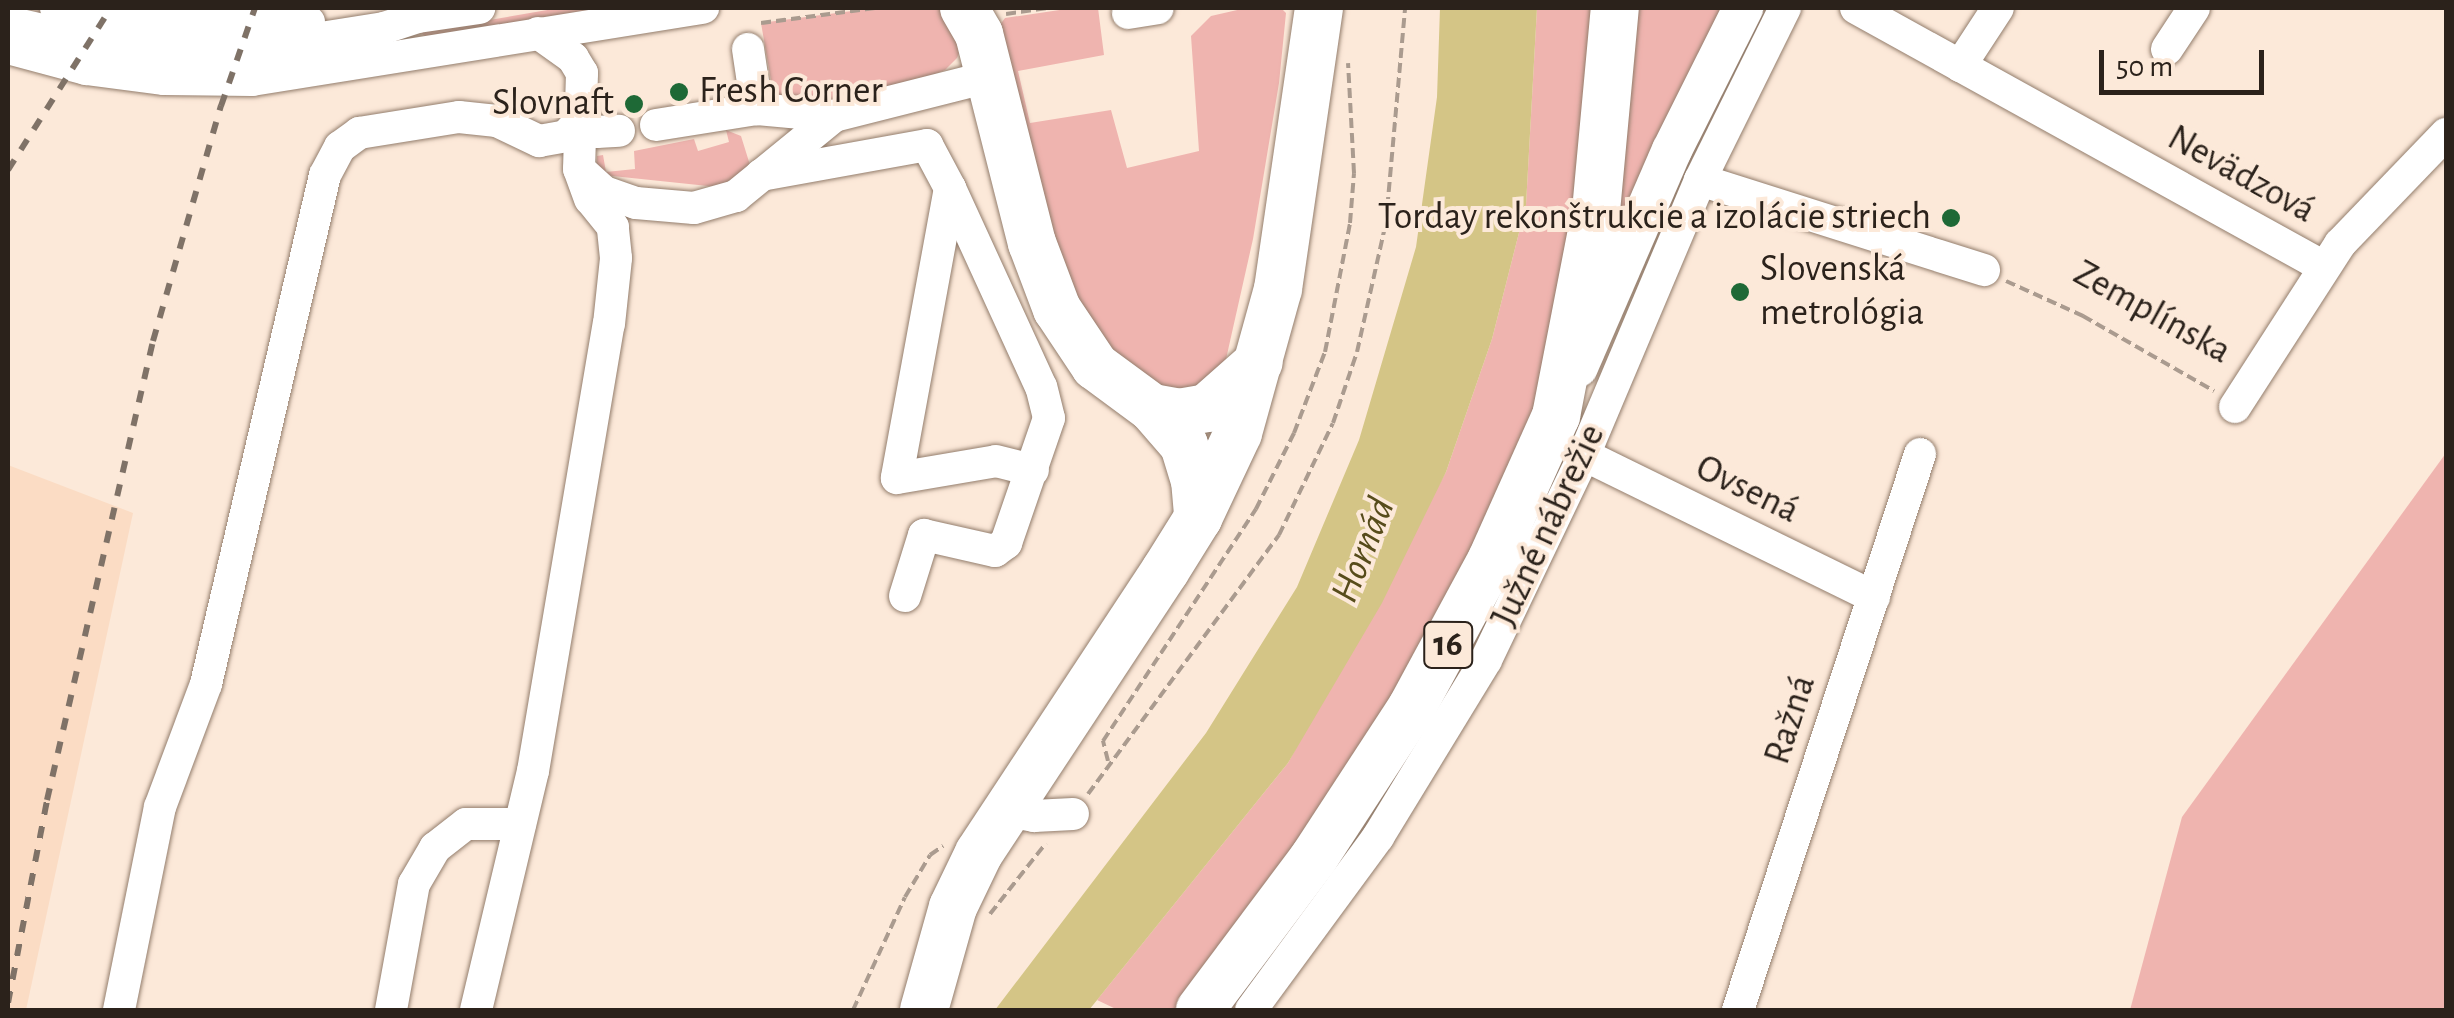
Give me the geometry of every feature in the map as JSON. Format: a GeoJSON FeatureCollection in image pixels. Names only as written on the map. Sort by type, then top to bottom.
{"type":"FeatureCollection","features":[{"type":"Feature","properties":{"kind":"highway"},"geometry":{"type":"LineString","coordinates":[[926,1000],[953,907],[1003,810],[1198,518],[1238,432],[1261,360],[1290,223],[1319,8]]}},
{"type":"Feature","properties":{"kind":"highway"},"geometry":{"type":"LineString","coordinates":[[1556,416],[1596,210],[1615,8]]}},
{"type":"Feature","properties":{"kind":"highway"},"geometry":{"type":"LineString","coordinates":[[983,27],[1032,243],[1057,308],[1095,366],[1152,408],[1184,444],[1190,459],[1198,518]]}},
{"type":"Feature","properties":{"kind":"highway"},"geometry":{"type":"LineString","coordinates":[[1152,408],[1179,413],[1206,408],[1234,389],[1261,360]]}},
{"type":"Feature","properties":{"kind":"highway","name":"Južné nábrežie"},"geometry":{"type":"LineString","coordinates":[[1200,1010],[1312,859],[1412,707],[1492,559],[1556,416]]}},
{"type":"Feature","properties":{"kind":"main road","name":"Južné nábrežie"},"geometry":{"type":"LineString","coordinates":[[1556,416],[1672,150],[1740,14]]}},
{"type":"Feature","properties":{"kind":"street"},"geometry":{"type":"LineString","coordinates":[[56,8],[126,18],[231,25],[383,15],[418,17]]}},
{"type":"Feature","properties":{"kind":"street"},"geometry":{"type":"LineString","coordinates":[[8,22],[104,44],[171,52],[226,53],[384,28],[418,17],[479,8]]}},
{"type":"Feature","properties":{"kind":"street"},"geometry":{"type":"LineString","coordinates":[[8,48],[86,69],[164,79],[252,80],[703,8]]}},
{"type":"Feature","properties":{"kind":"street","name":"Južné nábrežie"},"geometry":{"type":"LineString","coordinates":[[1251,1010],[1378,837],[1436,746],[1528,580],[1700,180],[1785,8]]}},
{"type":"Feature","properties":{"kind":"street","name":"Nevädzová"},"geometry":{"type":"LineString","coordinates":[[1856,8],[2324,267]]}},
{"type":"Feature","properties":{"kind":"street"},"geometry":{"type":"LineString","coordinates":[[1960,66],[1998,8]]}},
{"type":"Feature","properties":{"kind":"street"},"geometry":{"type":"LineString","coordinates":[[2167,49],[2194,8]]}},
{"type":"Feature","properties":{"kind":"street"},"geometry":{"type":"LineString","coordinates":[[579,170],[604,192],[620,197],[694,208],[736,196],[834,116],[983,27]]}},
{"type":"Feature","properties":{"kind":"street"},"geometry":{"type":"LineString","coordinates":[[476,1010],[534,771],[606,344],[616,258],[613,227],[590,199],[579,170],[583,81],[579,66],[538,33]]}},
{"type":"Feature","properties":{"kind":"street"},"geometry":{"type":"LineString","coordinates":[[751,37],[757,108]]}},
{"type":"Feature","properties":{"kind":"street"},"geometry":{"type":"LineString","coordinates":[[656,125],[757,108],[834,116]]}},
{"type":"Feature","properties":{"kind":"street"},"geometry":{"type":"LineString","coordinates":[[119,1010],[160,807],[206,684],[325,175],[340,147],[359,133],[458,117],[497,121],[539,141],[566,136],[580,121]]}},
{"type":"Feature","properties":{"kind":"street"},"geometry":{"type":"LineString","coordinates":[[580,121],[597,132],[620,131]]}},
{"type":"Feature","properties":{"kind":"street","name":"Zemplínska"},"geometry":{"type":"LineString","coordinates":[[2235,406],[2340,244],[2446,134]]}},
{"type":"Feature","properties":{"kind":"street"},"geometry":{"type":"LineString","coordinates":[[761,176],[928,145],[1041,387],[1049,418],[1006,544],[995,551],[924,535],[905,596]]}},
{"type":"Feature","properties":{"kind":"street"},"geometry":{"type":"LineString","coordinates":[[1700,180],[1984,270]]}},
{"type":"Feature","properties":{"kind":"street"},"geometry":{"type":"LineString","coordinates":[[950,188],[897,478],[996,461],[1032,470]]}},
{"type":"Feature","properties":{"kind":"street","name":"Ražná"},"geometry":{"type":"LineString","coordinates":[[1738,1010],[1920,454]]}},
{"type":"Feature","properties":{"kind":"street","name":"Ovsená"},"geometry":{"type":"LineString","coordinates":[[1584,455],[1874,598]]}},
{"type":"Feature","properties":{"kind":"street"},"geometry":{"type":"LineString","coordinates":[[1003,810],[1034,816],[1073,814]]}},
{"type":"Feature","properties":{"kind":"street"},"geometry":{"type":"LineString","coordinates":[[391,1010],[414,884],[436,848],[466,824],[520,824]]}},
{"type":"Feature","properties":{"kind":"path"},"geometry":{"type":"LineString","coordinates":[[751,37],[875,8]]}},
{"type":"Feature","properties":{"kind":"path"},"geometry":{"type":"LineString","coordinates":[[983,27],[999,15],[1048,8]]}},
{"type":"Feature","properties":{"kind":"path"},"geometry":{"type":"LineString","coordinates":[[989,914],[1073,814],[1279,535],[1334,423],[1357,352],[1386,222],[1405,8]]}},
{"type":"Feature","properties":{"kind":"path","name":"Zemplínska"},"geometry":{"type":"LineString","coordinates":[[1984,270],[2098,324],[2190,375],[2235,406]]}},
{"type":"Feature","properties":{"kind":"path"},"geometry":{"type":"LineString","coordinates":[[853,1010],[904,897],[930,856],[944,845]]}},
{"type":"Feature","properties":{"kind":"shaded area"},"geometry":{"type":"Polygon","coordinates":[[[559,8],[610,8],[426,37],[420,32],[559,8]]]}},
{"type":"Feature","properties":{"kind":"shaded area"},"geometry":{"type":"Polygon","coordinates":[[[875,8],[945,8],[960,51],[957,58],[945,70],[834,116],[774,98],[761,23],[875,8]]]}},
{"type":"Feature","properties":{"kind":"shaded area"},"geometry":{"type":"Polygon","coordinates":[[[1098,8],[1104,55],[1018,71],[1030,123],[1111,110],[1127,168],[1199,151],[1191,36],[1211,16],[1246,8],[1281,8],[1286,13],[1279,83],[1253,239],[1224,368],[1217,381],[1175,395],[1114,354],[1092,329],[1060,264],[997,29],[1005,18],[1098,8]]]}},
{"type":"Feature","properties":{"kind":"shaded area"},"geometry":{"type":"Polygon","coordinates":[[[1537,8],[1607,8],[1546,391],[1430,648],[1181,1010],[1118,1010],[1097,1000],[1288,763],[1446,472],[1492,339],[1526,205],[1537,8]]]}},
{"type":"Feature","properties":{"kind":"shaded area"},"geometry":{"type":"Polygon","coordinates":[[[1629,8],[1721,8],[1602,265],[1629,8]]]}},
{"type":"Feature","properties":{"kind":"shaded area"},"geometry":{"type":"Polygon","coordinates":[[[726,130],[741,136],[750,165],[727,188],[603,175],[597,171],[597,156],[603,155],[606,172],[635,169],[634,151],[694,139],[698,151],[729,142],[726,130]]]}},
{"type":"Feature","properties":{"kind":"shaded area"},"geometry":{"type":"Polygon","coordinates":[[[2446,453],[2446,1010],[2130,1010],[2182,817],[2446,453]]]}},
{"type":"Feature","properties":{"kind":"shaded area"},"geometry":{"type":"Polygon","coordinates":[[[8,465],[133,513],[26,1010],[8,1010],[8,465]]]}},
{"type":"Feature","properties":{"kind":"water","name":"Hornád"},"geometry":{"type":"Polygon","coordinates":[[[1440,8],[1537,8],[1526,205],[1492,339],[1446,472],[1382,603],[1288,763],[1089,1010],[995,1010],[1206,733],[1297,587],[1359,440],[1416,247],[1437,97],[1440,8]]]}},
{"type":"Feature","properties":{"kind":"railway"},"geometry":{"type":"LineString","coordinates":[[8,170],[111,8]]}},
{"type":"Feature","properties":{"kind":"railway"},"geometry":{"type":"LineString","coordinates":[[8,1003],[47,800],[153,341],[221,106],[255,8]]}},
{"type":"Feature","properties":{"kind":"place","name":"Fresh Corner"},"geometry":{"type":"Point","coordinates":[679,92]}},
{"type":"Feature","properties":{"kind":"place","name":"Slovnaft"},"geometry":{"type":"Point","coordinates":[634,104]}},
{"type":"Feature","properties":{"kind":"place","name":"Torday rekonštrukcie a izolácie striech"},"geometry":{"type":"Point","coordinates":[1951,218]}},
{"type":"Feature","properties":{"kind":"place","name":"Slovenská metrológia"},"geometry":{"type":"Point","coordinates":[1740,292]}}]}
